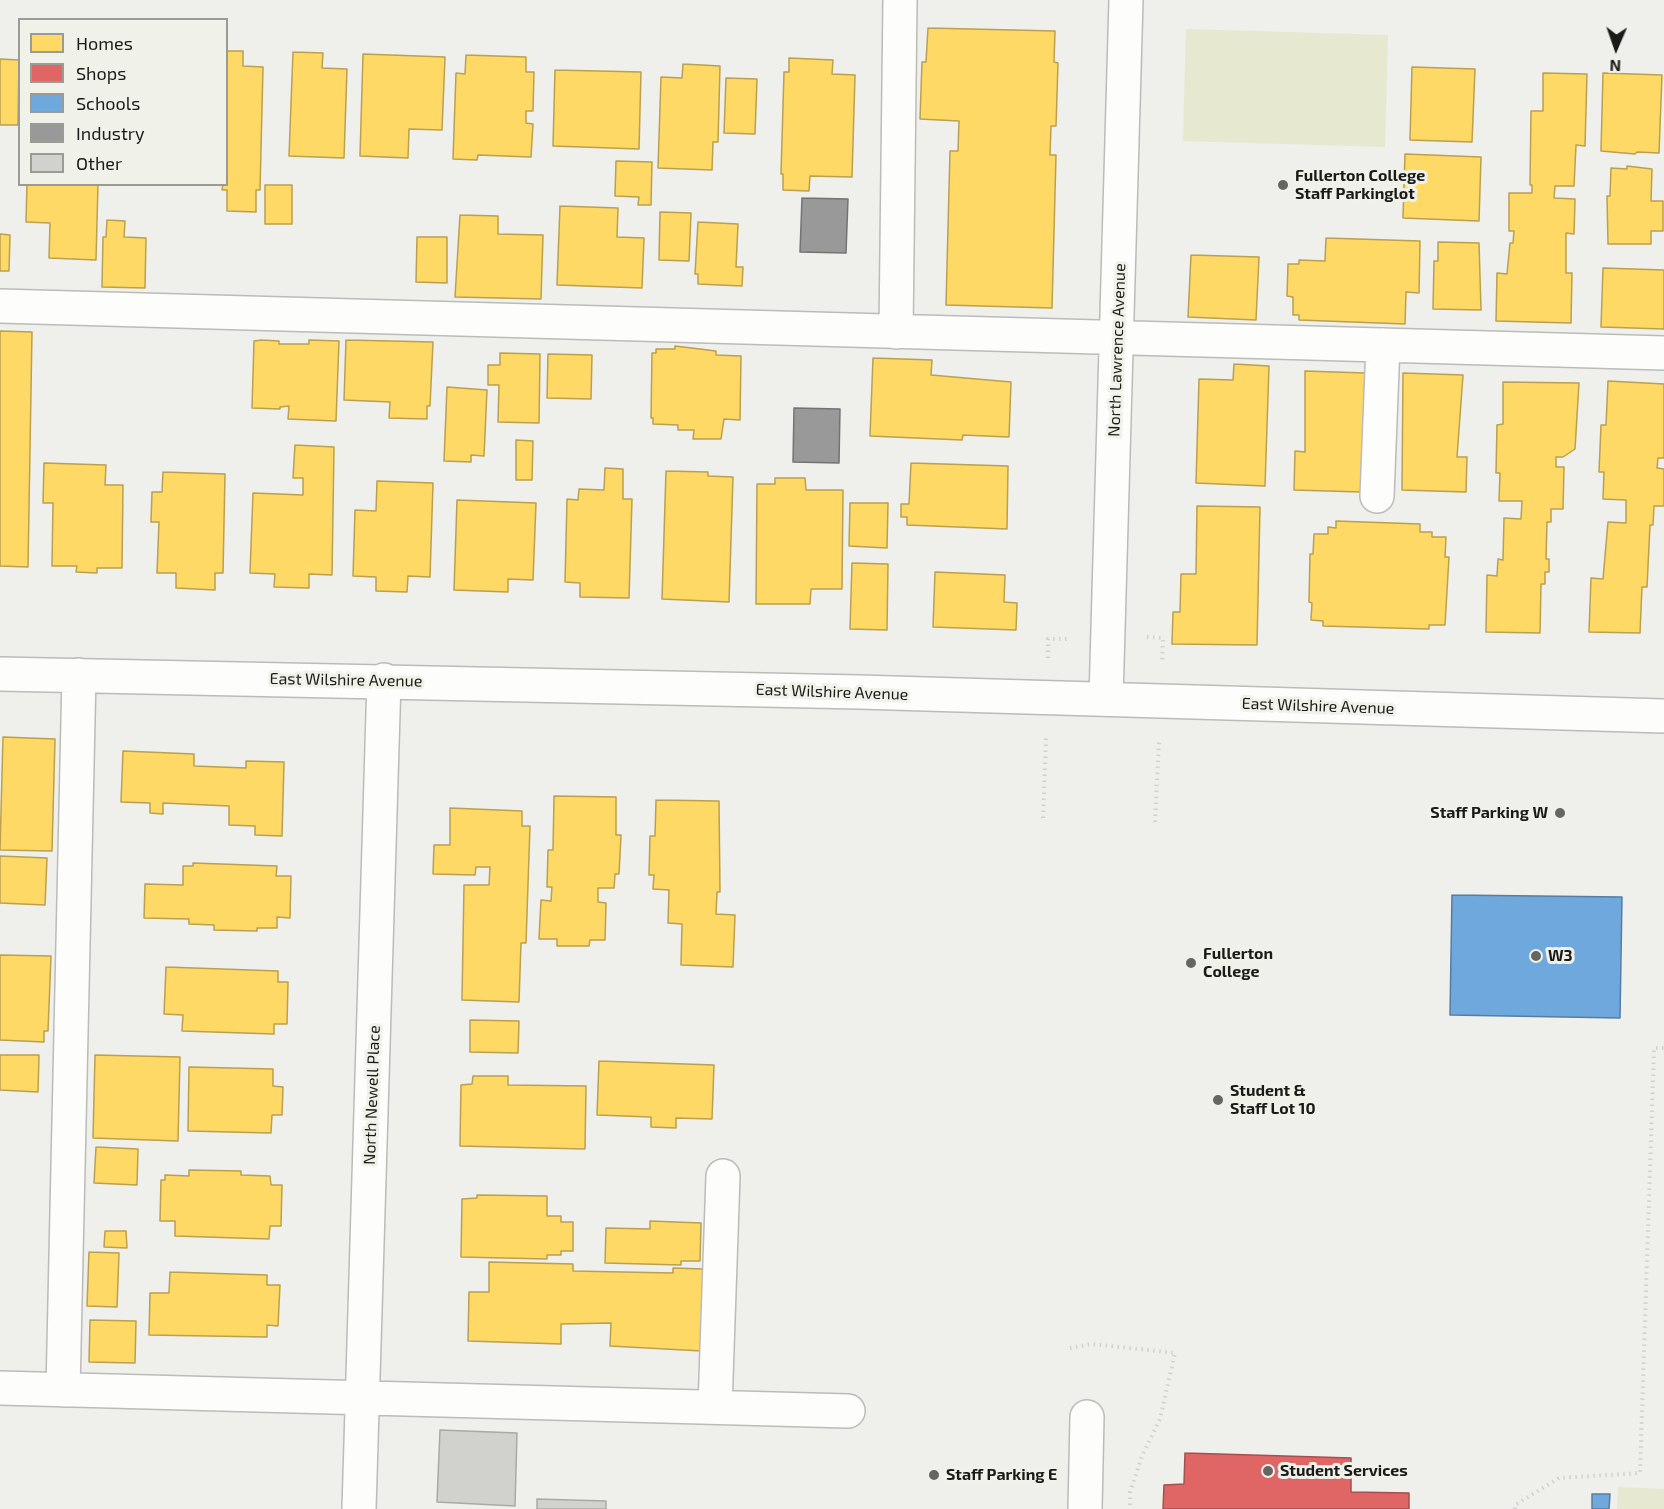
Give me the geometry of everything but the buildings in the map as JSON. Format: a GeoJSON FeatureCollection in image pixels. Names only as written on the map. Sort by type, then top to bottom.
{"type":"FeatureCollection","features":[{"type":"Feature","properties":{"kind":"street"},"geometry":{"type":"LineString","coordinates":[[896,332],[900,0]]}},
{"type":"Feature","properties":{"kind":"street","name":"North Lawrence Avenue"},"geometry":{"type":"LineString","coordinates":[[1106,699],[1126,0]]}},
{"type":"Feature","properties":{"kind":"street"},"geometry":{"type":"LineString","coordinates":[[0,306],[1117,339],[1664,352]]}},
{"type":"Feature","properties":{"kind":"street"},"geometry":{"type":"LineString","coordinates":[[1377,496],[1383,345]]}},
{"type":"Feature","properties":{"kind":"street","name":"East Wilshire Avenue"},"geometry":{"type":"LineString","coordinates":[[0,674],[384,680],[1664,716]]}},
{"type":"Feature","properties":{"kind":"street"},"geometry":{"type":"LineString","coordinates":[[63,1390],[79,675]]}},
{"type":"Feature","properties":{"kind":"street","name":"North Newell Place"},"geometry":{"type":"LineString","coordinates":[[359,1509],[384,680]]}},
{"type":"Feature","properties":{"kind":"street"},"geometry":{"type":"LineString","coordinates":[[715,1407],[723,1176]]}},
{"type":"Feature","properties":{"kind":"street"},"geometry":{"type":"LineString","coordinates":[[0,1388],[848,1411]]}},
{"type":"Feature","properties":{"kind":"street"},"geometry":{"type":"LineString","coordinates":[[1085,1509],[1087,1417]]}},
{"type":"Feature","properties":{"kind":"path"},"geometry":{"type":"LineString","coordinates":[[1515,1509],[1515,1505],[1559,1478],[1640,1473],[1654,1048],[1664,1048]]}},
{"type":"Feature","properties":{"kind":"path"},"geometry":{"type":"LineString","coordinates":[[1070,1348],[1092,1344],[1175,1353],[1160,1419],[1142,1456],[1130,1492],[1130,1509]]}},
{"type":"Feature","properties":{"kind":"green space"},"geometry":{"type":"Polygon","coordinates":[[[1186,29],[1388,35],[1385,147],[1183,141],[1186,29]]]}},
{"type":"Feature","properties":{"kind":"green space"},"geometry":{"type":"Polygon","coordinates":[[[1618,1487],[1664,1489],[1664,1509],[1617,1509],[1618,1487]]]}},
{"type":"Feature","properties":{"kind":"place","name":"Fullerton College Staff Parkinglot"},"geometry":{"type":"Point","coordinates":[1283,185]}},
{"type":"Feature","properties":{"kind":"place","name":"Staff Parking W"},"geometry":{"type":"Point","coordinates":[1560,813]}},
{"type":"Feature","properties":{"kind":"place","name":"W3"},"geometry":{"type":"Point","coordinates":[1536,956]}},
{"type":"Feature","properties":{"kind":"place","name":"Fullerton College"},"geometry":{"type":"Point","coordinates":[1191,963]}},
{"type":"Feature","properties":{"kind":"place","name":"Student & Staff Lot 10"},"geometry":{"type":"Point","coordinates":[1218,1100]}},
{"type":"Feature","properties":{"kind":"place","name":"Student Services"},"geometry":{"type":"Point","coordinates":[1268,1471]}},
{"type":"Feature","properties":{"kind":"place","name":"Staff Parking E"},"geometry":{"type":"Point","coordinates":[934,1475]}}]}
